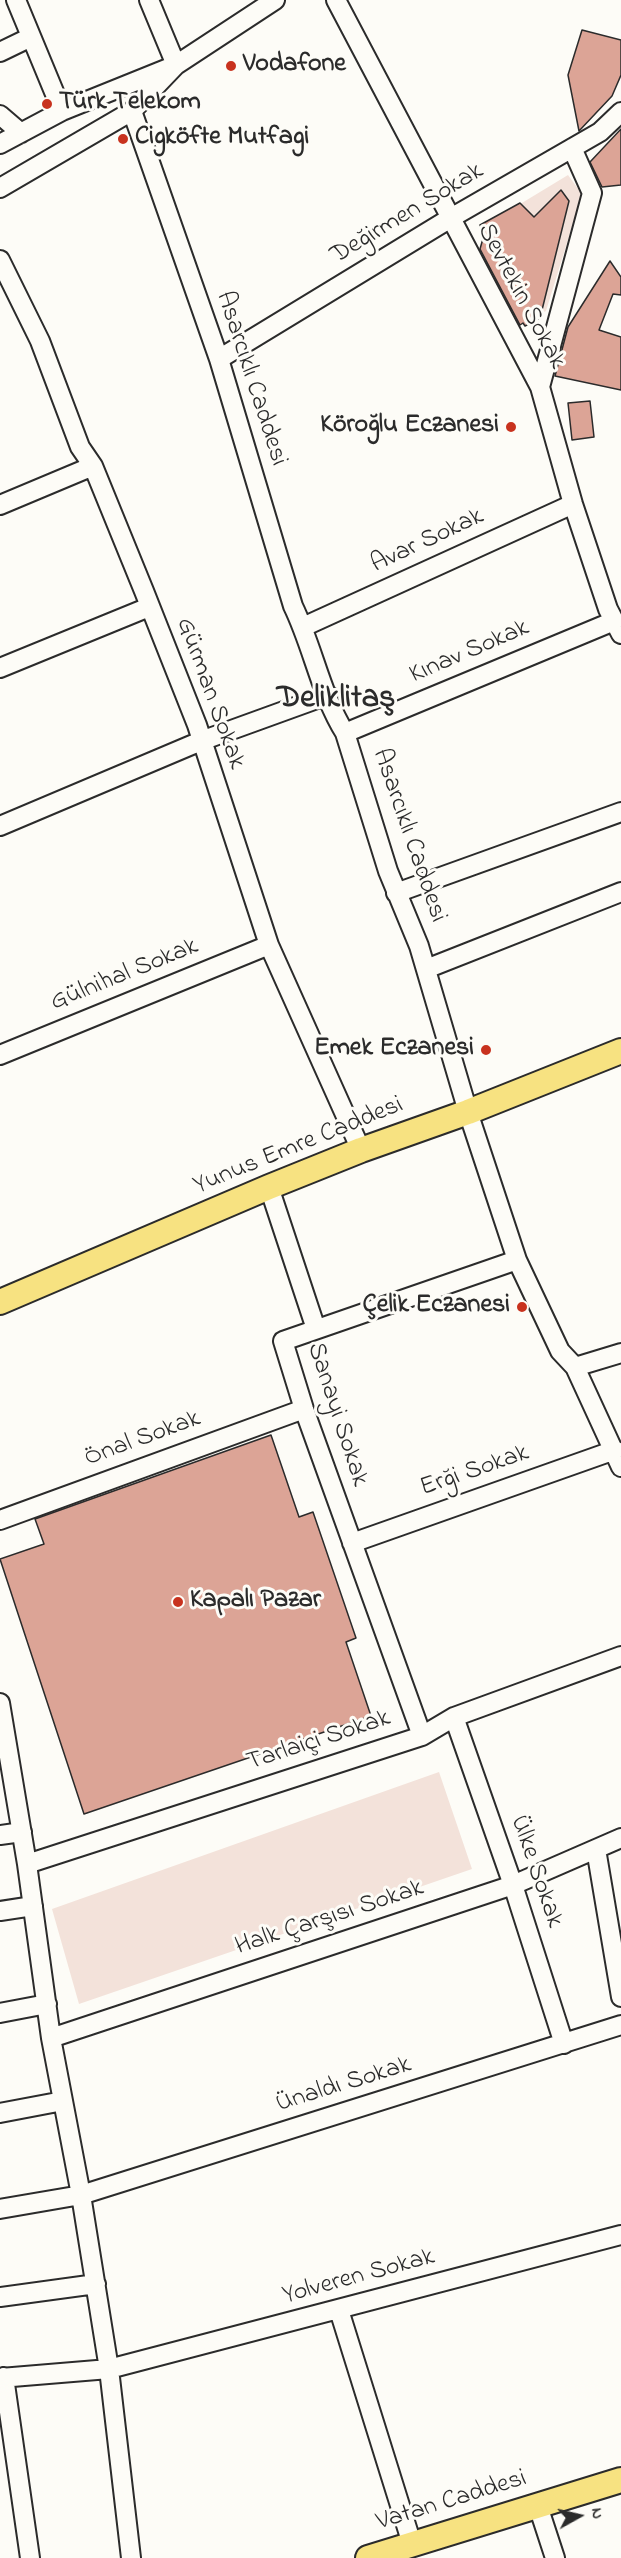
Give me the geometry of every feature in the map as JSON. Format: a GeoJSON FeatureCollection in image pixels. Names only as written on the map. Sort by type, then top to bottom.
{"type":"FeatureCollection","features":[{"type":"Feature","properties":{"kind":"main road","name":"Yunus Emre Caddesi"},"geometry":{"type":"LineString","coordinates":[[0,1302],[269,1187],[621,1051]]}},
{"type":"Feature","properties":{"kind":"main road","name":"Vatan Caddesi"},"geometry":{"type":"LineString","coordinates":[[368,2558],[621,2480]]}},
{"type":"Feature","properties":{"kind":"street"},"geometry":{"type":"LineString","coordinates":[[16,0],[62,111]]}},
{"type":"Feature","properties":{"kind":"street"},"geometry":{"type":"LineString","coordinates":[[149,0],[176,65]]}},
{"type":"Feature","properties":{"kind":"street"},"geometry":{"type":"LineString","coordinates":[[0,144],[62,111],[176,65],[275,0]]}},
{"type":"Feature","properties":{"kind":"street","name":"Sevtekin Sokak"},"geometry":{"type":"LineString","coordinates":[[336,0],[449,219],[540,387],[573,504],[608,609],[618,627]]}},
{"type":"Feature","properties":{"kind":"street"},"geometry":{"type":"LineString","coordinates":[[0,52],[31,37]]}},
{"type":"Feature","properties":{"kind":"street"},"geometry":{"type":"LineString","coordinates":[[0,188],[132,111],[176,65]]}},
{"type":"Feature","properties":{"kind":"street","name":"Asarcıklı Caddesi"},"geometry":{"type":"LineString","coordinates":[[132,111],[219,359],[293,606],[328,695],[332,713],[345,733],[396,892],[419,946],[468,1112],[517,1260],[560,1351],[575,1367],[618,1458]]}},
{"type":"Feature","properties":{"kind":"street","name":"Değirmen Sokak"},"geometry":{"type":"LineString","coordinates":[[219,359],[449,219],[600,132],[621,112]]}},
{"type":"Feature","properties":{"kind":"street"},"geometry":{"type":"LineString","coordinates":[[0,114],[21,133]]}},
{"type":"Feature","properties":{"kind":"street"},"geometry":{"type":"LineString","coordinates":[[540,387],[592,193],[572,148]]}},
{"type":"Feature","properties":{"kind":"street","name":"Gürman Sokak"},"geometry":{"type":"LineString","coordinates":[[0,260],[40,340],[80,447],[93,466],[201,741],[269,945],[361,1150]]}},
{"type":"Feature","properties":{"kind":"street"},"geometry":{"type":"LineString","coordinates":[[0,505],[93,466]]}},
{"type":"Feature","properties":{"kind":"street","name":"Avar Sokak"},"geometry":{"type":"LineString","coordinates":[[303,627],[573,504]]}},
{"type":"Feature","properties":{"kind":"street"},"geometry":{"type":"LineString","coordinates":[[0,668],[149,607]]}},
{"type":"Feature","properties":{"kind":"street","name":"Kınav Sokak"},"geometry":{"type":"LineString","coordinates":[[345,733],[618,627]]}},
{"type":"Feature","properties":{"kind":"street"},"geometry":{"type":"LineString","coordinates":[[0,826],[201,741],[328,695]]}},
{"type":"Feature","properties":{"kind":"street"},"geometry":{"type":"LineString","coordinates":[[396,892],[621,812]]}},
{"type":"Feature","properties":{"kind":"street"},"geometry":{"type":"LineString","coordinates":[[426,969],[621,892]]}},
{"type":"Feature","properties":{"kind":"street","name":"Gülnihal Sokak"},"geometry":{"type":"LineString","coordinates":[[0,1055],[269,945]]}},
{"type":"Feature","properties":{"kind":"street"},"geometry":{"type":"LineString","coordinates":[[269,1187],[316,1329]]}},
{"type":"Feature","properties":{"kind":"street","name":"Sanayi Sokak"},"geometry":{"type":"LineString","coordinates":[[422,1736],[304,1409],[283,1341],[517,1260]]}},
{"type":"Feature","properties":{"kind":"street"},"geometry":{"type":"LineString","coordinates":[[575,1367],[621,1353]]}},
{"type":"Feature","properties":{"kind":"street","name":"Önal Sokak"},"geometry":{"type":"LineString","coordinates":[[0,1520],[304,1409]]}},
{"type":"Feature","properties":{"kind":"street","name":"Erği Sokak"},"geometry":{"type":"LineString","coordinates":[[352,1543],[618,1458]]}},
{"type":"Feature","properties":{"kind":"street","name":"Tarlaiçi Sokak"},"geometry":{"type":"LineString","coordinates":[[27,1864],[422,1736],[454,1717],[621,1656]]}},
{"type":"Feature","properties":{"kind":"street"},"geometry":{"type":"LineString","coordinates":[[0,1703],[4,1745],[27,1864],[51,2038],[81,2195],[110,2369],[130,2558]]}},
{"type":"Feature","properties":{"kind":"street","name":"Ülke Sokak"},"geometry":{"type":"LineString","coordinates":[[454,1717],[513,1886],[564,2044]]}},
{"type":"Feature","properties":{"kind":"street"},"geometry":{"type":"LineString","coordinates":[[0,1835],[22,1832]]}},
{"type":"Feature","properties":{"kind":"street","name":"Halk Çarşısı Sokak"},"geometry":{"type":"LineString","coordinates":[[51,2038],[513,1886],[621,1838]]}},
{"type":"Feature","properties":{"kind":"street"},"geometry":{"type":"LineString","coordinates":[[596,1849],[621,1997]]}},
{"type":"Feature","properties":{"kind":"street"},"geometry":{"type":"LineString","coordinates":[[0,1911],[33,1906]]}},
{"type":"Feature","properties":{"kind":"street"},"geometry":{"type":"LineString","coordinates":[[0,2013],[47,2004]]}},
{"type":"Feature","properties":{"kind":"street","name":"Ünaldı Sokak"},"geometry":{"type":"LineString","coordinates":[[0,2209],[81,2195],[621,2025]]}},
{"type":"Feature","properties":{"kind":"street"},"geometry":{"type":"LineString","coordinates":[[0,2113],[63,2101]]}},
{"type":"Feature","properties":{"kind":"street","name":"Yolveren Sokak"},"geometry":{"type":"LineString","coordinates":[[2,2377],[110,2369],[621,2235]]}},
{"type":"Feature","properties":{"kind":"street"},"geometry":{"type":"LineString","coordinates":[[0,2297],[96,2284]]}},
{"type":"Feature","properties":{"kind":"street"},"geometry":{"type":"LineString","coordinates":[[339,2310],[412,2544]]}},
{"type":"Feature","properties":{"kind":"street"},"geometry":{"type":"LineString","coordinates":[[2,2377],[30,2558]]}},
{"type":"Feature","properties":{"kind":"street"},"geometry":{"type":"LineString","coordinates":[[538,2506],[555,2558]]}},
{"type":"Feature","properties":{"kind":"shaded area"},"geometry":{"type":"Polygon","coordinates":[[[568,175],[582,194],[546,311],[526,321],[479,229],[568,175]]]}},
{"type":"Feature","properties":{"kind":"shaded area"},"geometry":{"type":"Polygon","coordinates":[[[439,1772],[472,1869],[79,2004],[52,1909],[439,1772]]]}},
{"type":"Feature","properties":{"kind":"building"},"geometry":{"type":"Polygon","coordinates":[[[582,30],[621,40],[621,75],[612,96],[579,131],[568,75],[582,30]]]}},
{"type":"Feature","properties":{"kind":"building"},"geometry":{"type":"Polygon","coordinates":[[[621,129],[621,185],[602,187],[590,162],[621,129]]]}},
{"type":"Feature","properties":{"kind":"building"},"geometry":{"type":"Polygon","coordinates":[[[561,190],[569,201],[540,318],[525,326],[523,323],[520,325],[480,249],[484,235],[480,225],[520,203],[534,217],[561,190]]]}},
{"type":"Feature","properties":{"kind":"building"},"geometry":{"type":"Polygon","coordinates":[[[610,261],[621,277],[621,295],[613,294],[599,330],[621,337],[621,390],[555,376],[568,327],[610,261]]]}},
{"type":"Feature","properties":{"kind":"building"},"geometry":{"type":"Polygon","coordinates":[[[590,401],[594,437],[572,440],[568,403],[590,401]]]}},
{"type":"Feature","properties":{"kind":"building","name":"Kapalı Pazar"},"geometry":{"type":"Polygon","coordinates":[[[271,1435],[299,1517],[313,1512],[356,1638],[346,1642],[371,1716],[84,1814],[0,1559],[44,1544],[35,1519],[271,1435]]]}},
{"type":"Feature","properties":{"kind":"place","name":"Vodafone"},"geometry":{"type":"Point","coordinates":[231,66]}},
{"type":"Feature","properties":{"kind":"place","name":"Türk Telekom"},"geometry":{"type":"Point","coordinates":[47,104]}},
{"type":"Feature","properties":{"kind":"place","name":"Cigköfte Mutfagi"},"geometry":{"type":"Point","coordinates":[123,139]}},
{"type":"Feature","properties":{"kind":"place","name":"Köroğlu Eczanesi"},"geometry":{"type":"Point","coordinates":[511,427]}},
{"type":"Feature","properties":{"kind":"place","name":"Emek Eczanesi"},"geometry":{"type":"Point","coordinates":[486,1050]}},
{"type":"Feature","properties":{"kind":"place","name":"Çelik Eczanesi"},"geometry":{"type":"Point","coordinates":[522,1307]}},
{"type":"Feature","properties":{"kind":"place","name":"Kapalı Pazar"},"geometry":{"type":"Point","coordinates":[178,1602]}},
{"type":"Feature","properties":{"kind":"district","name":"Deliklitaş"},"geometry":{"type":"Point","coordinates":[336,701]}}]}
